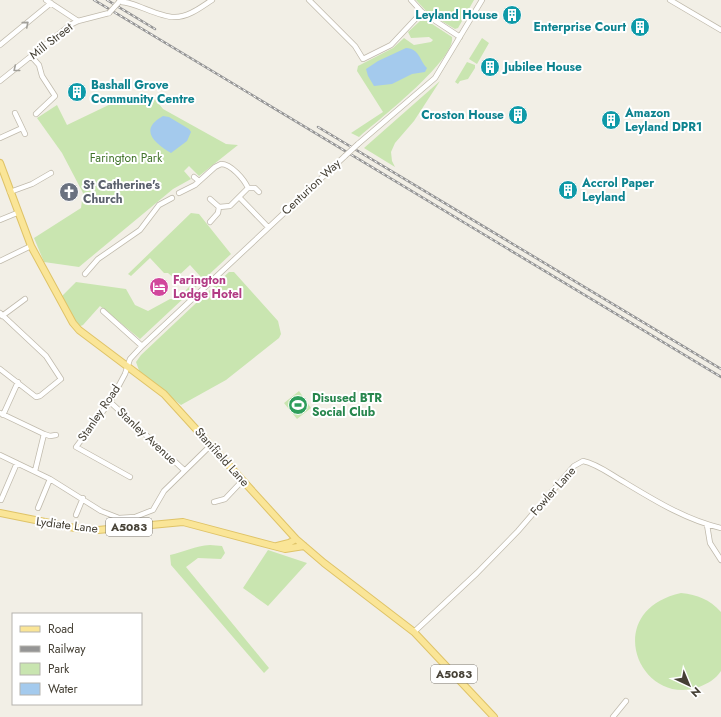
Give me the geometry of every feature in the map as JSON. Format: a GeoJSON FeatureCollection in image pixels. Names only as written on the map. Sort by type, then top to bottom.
{"type":"FeatureCollection","features":[{"type":"Feature","properties":{"kind":"main road","name":"Stanifield Lane"},"geometry":{"type":"LineString","coordinates":[[0,162],[3,178],[31,246],[73,323],[85,334],[164,394],[296,539],[414,632],[494,717]]}},
{"type":"Feature","properties":{"kind":"main road","name":"Lydiate Lane"},"geometry":{"type":"LineString","coordinates":[[0,513],[75,528],[98,530],[183,522],[290,550],[304,546]]}},
{"type":"Feature","properties":{"kind":"main road"},"geometry":{"type":"LineString","coordinates":[[276,546],[290,543],[296,539]]}},
{"type":"Feature","properties":{"kind":"street"},"geometry":{"type":"LineString","coordinates":[[46,0],[78,21]]}},
{"type":"Feature","properties":{"kind":"street","name":"Mill Street"},"geometry":{"type":"LineString","coordinates":[[0,81],[78,21],[109,13],[119,2],[130,1],[158,13],[175,17],[193,12],[212,0]]}},
{"type":"Feature","properties":{"kind":"street"},"geometry":{"type":"LineString","coordinates":[[309,0],[355,46],[363,59],[391,45],[422,12]]}},
{"type":"Feature","properties":{"kind":"street"},"geometry":{"type":"LineString","coordinates":[[411,0],[422,12],[460,37]]}},
{"type":"Feature","properties":{"kind":"street","name":"Centurion Way"},"geometry":{"type":"LineString","coordinates":[[127,366],[130,359],[142,346],[268,227],[358,144],[435,78],[482,0]]}},
{"type":"Feature","properties":{"kind":"street"},"geometry":{"type":"LineString","coordinates":[[670,0],[721,30]]}},
{"type":"Feature","properties":{"kind":"street"},"geometry":{"type":"LineString","coordinates":[[0,45],[51,3]]}},
{"type":"Feature","properties":{"kind":"street"},"geometry":{"type":"LineString","coordinates":[[31,56],[39,65],[42,76],[55,96],[36,114]]}},
{"type":"Feature","properties":{"kind":"street"},"geometry":{"type":"LineString","coordinates":[[15,112],[25,134]]}},
{"type":"Feature","properties":{"kind":"street"},"geometry":{"type":"LineString","coordinates":[[0,138],[22,128]]}},
{"type":"Feature","properties":{"kind":"street"},"geometry":{"type":"LineString","coordinates":[[179,194],[199,181],[215,167],[225,164],[246,183],[248,188]]}},
{"type":"Feature","properties":{"kind":"street"},"geometry":{"type":"LineString","coordinates":[[10,192],[32,184],[51,173]]}},
{"type":"Feature","properties":{"kind":"street"},"geometry":{"type":"LineString","coordinates":[[194,177],[199,181]]}},
{"type":"Feature","properties":{"kind":"street"},"geometry":{"type":"LineString","coordinates":[[248,188],[255,188],[259,192]]}},
{"type":"Feature","properties":{"kind":"street"},"geometry":{"type":"LineString","coordinates":[[210,199],[219,207],[230,206],[240,198],[248,188]]}},
{"type":"Feature","properties":{"kind":"street"},"geometry":{"type":"LineString","coordinates":[[85,274],[98,259],[133,236],[144,226],[159,205],[172,198]]}},
{"type":"Feature","properties":{"kind":"street"},"geometry":{"type":"LineString","coordinates":[[240,198],[268,227]]}},
{"type":"Feature","properties":{"kind":"street"},"geometry":{"type":"LineString","coordinates":[[210,222],[218,213],[219,207]]}},
{"type":"Feature","properties":{"kind":"street"},"geometry":{"type":"LineString","coordinates":[[0,220],[17,213]]}},
{"type":"Feature","properties":{"kind":"street"},"geometry":{"type":"LineString","coordinates":[[139,222],[144,226]]}},
{"type":"Feature","properties":{"kind":"street"},"geometry":{"type":"LineString","coordinates":[[0,261],[31,246]]}},
{"type":"Feature","properties":{"kind":"street"},"geometry":{"type":"LineString","coordinates":[[0,369],[36,397],[40,396],[61,379],[46,356],[1,315],[25,299]]}},
{"type":"Feature","properties":{"kind":"street"},"geometry":{"type":"LineString","coordinates":[[103,311],[142,346]]}},
{"type":"Feature","properties":{"kind":"street","name":"Stanley Road"},"geometry":{"type":"LineString","coordinates":[[127,366],[110,402],[76,447],[130,477]]}},
{"type":"Feature","properties":{"kind":"street"},"geometry":{"type":"LineString","coordinates":[[18,382],[2,414],[44,434],[50,436],[56,435]]}},
{"type":"Feature","properties":{"kind":"street","name":"Stanley Avenue"},"geometry":{"type":"LineString","coordinates":[[110,402],[184,470]]}},
{"type":"Feature","properties":{"kind":"street"},"geometry":{"type":"LineString","coordinates":[[35,471],[44,434]]}},
{"type":"Feature","properties":{"kind":"street"},"geometry":{"type":"LineString","coordinates":[[0,455],[50,479],[83,498],[101,511],[119,518],[141,516],[153,510],[164,491],[211,445]]}},
{"type":"Feature","properties":{"kind":"street","name":"Fowler Lane"},"geometry":{"type":"LineString","coordinates":[[414,632],[477,574],[518,531],[574,466],[583,460],[593,464],[671,509],[707,525],[721,528]]}},
{"type":"Feature","properties":{"kind":"street"},"geometry":{"type":"LineString","coordinates":[[1,500],[17,463]]}},
{"type":"Feature","properties":{"kind":"street"},"geometry":{"type":"LineString","coordinates":[[38,508],[50,479]]}},
{"type":"Feature","properties":{"kind":"street"},"geometry":{"type":"LineString","coordinates":[[214,502],[225,498],[243,480]]}},
{"type":"Feature","properties":{"kind":"street"},"geometry":{"type":"LineString","coordinates":[[76,515],[83,498]]}},
{"type":"Feature","properties":{"kind":"street"},"geometry":{"type":"LineString","coordinates":[[707,525],[710,543],[721,560]]}},
{"type":"Feature","properties":{"kind":"street"},"geometry":{"type":"LineString","coordinates":[[613,717],[626,701]]}},
{"type":"Feature","properties":{"kind":"green space"},"geometry":{"type":"Polygon","coordinates":[[[416,0],[474,0],[458,28],[455,29],[428,13],[416,0]]]}},
{"type":"Feature","properties":{"kind":"green space"},"geometry":{"type":"Polygon","coordinates":[[[426,20],[452,37],[450,47],[442,60],[414,90],[359,137],[351,133],[383,112],[357,71],[358,66],[393,48],[404,38],[414,45],[431,42],[433,40],[429,37],[411,38],[408,32],[420,21],[426,20]]]}},
{"type":"Feature","properties":{"kind":"green space"},"geometry":{"type":"Polygon","coordinates":[[[482,38],[489,43],[477,64],[469,59],[482,38]]]}},
{"type":"Feature","properties":{"kind":"green space"},"geometry":{"type":"Polygon","coordinates":[[[467,62],[475,65],[475,68],[468,79],[460,81],[458,84],[455,82],[467,62]]]}},
{"type":"Feature","properties":{"kind":"green space"},"geometry":{"type":"Polygon","coordinates":[[[440,81],[414,121],[395,143],[391,152],[392,161],[395,167],[364,148],[440,81]]]}},
{"type":"Feature","properties":{"kind":"green space","name":"Farington Park"},"geometry":{"type":"Polygon","coordinates":[[[152,95],[163,109],[226,144],[238,145],[199,176],[189,166],[184,171],[191,179],[173,189],[79,267],[44,262],[34,238],[81,208],[83,193],[62,153],[37,118],[57,105],[67,125],[117,101],[133,104],[152,95]]]}},
{"type":"Feature","properties":{"kind":"green space"},"geometry":{"type":"Polygon","coordinates":[[[191,213],[199,214],[231,254],[140,339],[100,306],[83,325],[78,327],[62,296],[76,282],[126,289],[135,305],[148,311],[170,299],[177,299],[200,276],[190,265],[175,279],[168,273],[164,273],[150,258],[131,276],[128,274],[191,213]]]}},
{"type":"Feature","properties":{"kind":"green space"},"geometry":{"type":"Polygon","coordinates":[[[229,272],[234,272],[278,321],[281,334],[279,338],[226,380],[181,405],[140,373],[136,362],[141,355],[229,272]]]}},
{"type":"Feature","properties":{"kind":"green space","name":"Disused BTR Social Club"},"geometry":{"type":"Polygon","coordinates":[[[299,391],[311,408],[297,419],[284,403],[299,391]]]}},
{"type":"Feature","properties":{"kind":"green space"},"geometry":{"type":"Polygon","coordinates":[[[210,545],[222,546],[225,553],[221,559],[198,558],[186,567],[269,668],[264,673],[171,565],[170,555],[210,545]]]}},
{"type":"Feature","properties":{"kind":"green space"},"geometry":{"type":"Polygon","coordinates":[[[268,550],[307,563],[268,606],[243,588],[268,550]]]}},
{"type":"Feature","properties":{"kind":"green space"},"geometry":{"type":"Polygon","coordinates":[[[681,593],[703,598],[721,612],[721,671],[714,679],[702,686],[678,690],[659,684],[646,671],[637,655],[635,636],[641,618],[656,603],[681,593]]]}},
{"type":"Feature","properties":{"kind":"water"},"geometry":{"type":"Polygon","coordinates":[[[406,48],[414,50],[417,53],[427,68],[425,72],[412,74],[392,84],[374,86],[366,69],[378,61],[406,48]]]}},
{"type":"Feature","properties":{"kind":"water"},"geometry":{"type":"Polygon","coordinates":[[[163,116],[169,117],[189,129],[191,132],[187,141],[171,153],[155,141],[150,131],[151,126],[163,116]]]}},
{"type":"Feature","properties":{"kind":"railway"},"geometry":{"type":"LineString","coordinates":[[94,0],[721,377]]}},
{"type":"Feature","properties":{"kind":"railway"},"geometry":{"type":"LineString","coordinates":[[107,0],[155,29]]}},
{"type":"Feature","properties":{"kind":"railway"},"geometry":{"type":"LineString","coordinates":[[318,127],[721,369]]}},
{"type":"Feature","properties":{"kind":"place","name":"Leyland House"},"geometry":{"type":"Point","coordinates":[512,15]}},
{"type":"Feature","properties":{"kind":"place","name":"Enterprise Court"},"geometry":{"type":"Point","coordinates":[640,27]}},
{"type":"Feature","properties":{"kind":"place","name":"Jubilee House"},"geometry":{"type":"Point","coordinates":[490,67]}},
{"type":"Feature","properties":{"kind":"place","name":"Bashall Grove Community Centre"},"geometry":{"type":"Point","coordinates":[77,92]}},
{"type":"Feature","properties":{"kind":"place","name":"Croston House"},"geometry":{"type":"Point","coordinates":[518,115]}},
{"type":"Feature","properties":{"kind":"place","name":"Amazon Leyland DPR1"},"geometry":{"type":"Point","coordinates":[611,120]}},
{"type":"Feature","properties":{"kind":"place","name":"Accrol Paper Leyland"},"geometry":{"type":"Point","coordinates":[568,190]}},
{"type":"Feature","properties":{"kind":"place","name":"St Catherine's Church"},"geometry":{"type":"Point","coordinates":[69,192]}},
{"type":"Feature","properties":{"kind":"place","name":"Farington Lodge Hotel"},"geometry":{"type":"Point","coordinates":[159,287]}},
{"type":"Feature","properties":{"kind":"place","name":"Disused BTR Social Club"},"geometry":{"type":"Point","coordinates":[298,405]}}]}
